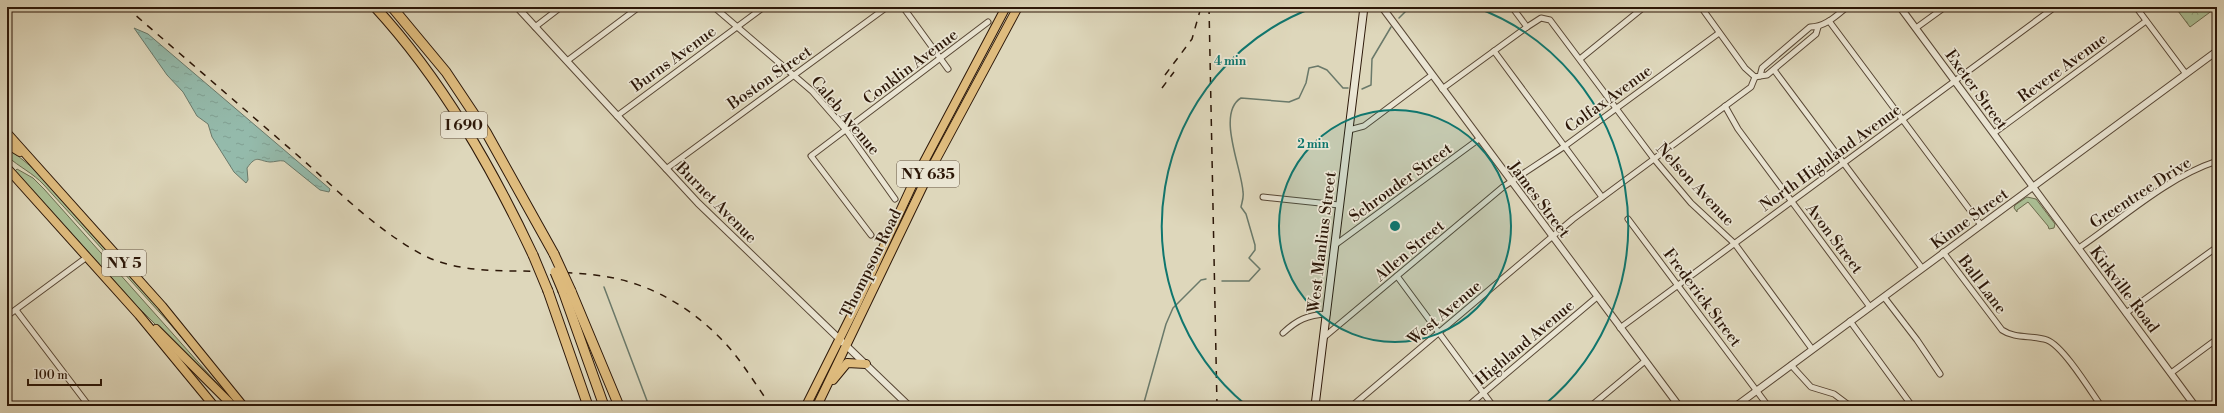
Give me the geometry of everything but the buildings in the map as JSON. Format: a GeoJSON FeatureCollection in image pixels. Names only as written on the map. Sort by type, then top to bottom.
{"type":"FeatureCollection","features":[{"type":"Feature","properties":{"kind":"highway","name":"I 690"},"geometry":{"type":"LineString","coordinates":[[375,7],[419,59],[467,130],[508,204],[533,255],[548,291],[581,390],[588,406]]}},
{"type":"Feature","properties":{"kind":"highway","name":"I 690"},"geometry":{"type":"LineString","coordinates":[[392,7],[450,79],[503,159],[530,210],[567,291],[604,406]]}},
{"type":"Feature","properties":{"kind":"highway"},"geometry":{"type":"LineString","coordinates":[[567,291],[619,406]]}},
{"type":"Feature","properties":{"kind":"highway"},"geometry":{"type":"LineString","coordinates":[[581,390],[584,406]]}},
{"type":"Feature","properties":{"kind":"main road","name":"Thompson Road"},"geometry":{"type":"LineString","coordinates":[[806,406],[916,177],[1006,7]]}},
{"type":"Feature","properties":{"kind":"main road","name":"Thompson Road"},"geometry":{"type":"LineString","coordinates":[[817,406],[932,165],[1018,7]]}},
{"type":"Feature","properties":{"kind":"main road","name":"West Manlius Street"},"geometry":{"type":"LineString","coordinates":[[1315,406],[1364,8]]}},
{"type":"Feature","properties":{"kind":"main road","name":"NY 5"},"geometry":{"type":"LineString","coordinates":[[7,133],[162,306],[243,406]]}},
{"type":"Feature","properties":{"kind":"main road"},"geometry":{"type":"LineString","coordinates":[[7,144],[30,159]]}},
{"type":"Feature","properties":{"kind":"main road","name":"NY 5"},"geometry":{"type":"LineString","coordinates":[[7,168],[139,315],[214,406]]}},
{"type":"Feature","properties":{"kind":"main road"},"geometry":{"type":"LineString","coordinates":[[139,315],[171,342],[226,404]]}},
{"type":"Feature","properties":{"kind":"main road"},"geometry":{"type":"LineString","coordinates":[[821,397],[848,363],[866,364]]}},
{"type":"Feature","properties":{"kind":"street","name":"Burnet Avenue"},"geometry":{"type":"LineString","coordinates":[[517,7],[698,203],[909,406]]}},
{"type":"Feature","properties":{"kind":"street"},"geometry":{"type":"LineString","coordinates":[[535,27],[561,7]]}},
{"type":"Feature","properties":{"kind":"street"},"geometry":{"type":"LineString","coordinates":[[567,61],[640,7]]}},
{"type":"Feature","properties":{"kind":"street","name":"Caleb Avenue"},"geometry":{"type":"LineString","coordinates":[[714,7],[812,91],[846,130],[895,199]]}},
{"type":"Feature","properties":{"kind":"street","name":"Burns Avenue"},"geometry":{"type":"LineString","coordinates":[[617,116],[764,7]]}},
{"type":"Feature","properties":{"kind":"street","name":"Boston Street"},"geometry":{"type":"LineString","coordinates":[[666,169],[888,7]]}},
{"type":"Feature","properties":{"kind":"street"},"geometry":{"type":"LineString","coordinates":[[903,7],[948,69]]}},
{"type":"Feature","properties":{"kind":"street","name":"James Street"},"geometry":{"type":"LineString","coordinates":[[1382,7],[1679,406]]}},
{"type":"Feature","properties":{"kind":"street"},"geometry":{"type":"LineString","coordinates":[[1442,89],[1527,27],[1512,7]]}},
{"type":"Feature","properties":{"kind":"street"},"geometry":{"type":"LineString","coordinates":[[1580,59],[1644,7]]}},
{"type":"Feature","properties":{"kind":"street"},"geometry":{"type":"LineString","coordinates":[[1701,7],[1745,68],[1757,76],[1767,75],[1774,70],[1816,34],[1818,27]]}},
{"type":"Feature","properties":{"kind":"street","name":"West Avenue"},"geometry":{"type":"LineString","coordinates":[[1352,406],[1553,238],[1557,232],[1751,87],[1762,68],[1810,28],[1818,27],[1829,21],[1847,7]]}},
{"type":"Feature","properties":{"kind":"street","name":"Exeter Street"},"geometry":{"type":"LineString","coordinates":[[1900,7],[2033,187]]}},
{"type":"Feature","properties":{"kind":"street"},"geometry":{"type":"LineString","coordinates":[[1916,28],[1945,7]]}},
{"type":"Feature","properties":{"kind":"street","name":"North Highland Avenue"},"geometry":{"type":"LineString","coordinates":[[1620,328],[2055,7]]}},
{"type":"Feature","properties":{"kind":"street"},"geometry":{"type":"LineString","coordinates":[[2136,7],[2186,74]]}},
{"type":"Feature","properties":{"kind":"street","name":"Nelson Avenue"},"geometry":{"type":"LineString","coordinates":[[1527,27],[1541,18],[1546,18],[1554,24],[1654,159],[1691,203],[1735,244],[1812,349]]}},
{"type":"Feature","properties":{"kind":"street"},"geometry":{"type":"LineString","coordinates":[[1829,21],[1981,225]]}},
{"type":"Feature","properties":{"kind":"street","name":"Revere Avenue"},"geometry":{"type":"LineString","coordinates":[[1994,134],[2146,21]]}},
{"type":"Feature","properties":{"kind":"street","name":"Conklin Avenue"},"geometry":{"type":"LineString","coordinates":[[871,235],[811,156],[988,22]]}},
{"type":"Feature","properties":{"kind":"street","name":"Colfax Avenue"},"geometry":{"type":"LineString","coordinates":[[1511,182],[1616,109],[1719,33]]}},
{"type":"Feature","properties":{"kind":"street"},"geometry":{"type":"LineString","coordinates":[[1494,51],[1602,197]]}},
{"type":"Feature","properties":{"kind":"street","name":"Kinne Street"},"geometry":{"type":"LineString","coordinates":[[1736,406],[1943,252],[2217,52]]}},
{"type":"Feature","properties":{"kind":"street"},"geometry":{"type":"LineString","coordinates":[[1774,70],[1922,268]]}},
{"type":"Feature","properties":{"kind":"street"},"geometry":{"type":"LineString","coordinates":[[1349,130],[1364,126],[1432,75]]}},
{"type":"Feature","properties":{"kind":"street","name":"Avon Street"},"geometry":{"type":"LineString","coordinates":[[1725,106],[1738,129],[1870,307]]}},
{"type":"Feature","properties":{"kind":"street","name":"Schrouder Street"},"geometry":{"type":"LineString","coordinates":[[1335,244],[1480,139]]}},
{"type":"Feature","properties":{"kind":"street","name":"Greentree Drive"},"geometry":{"type":"LineString","coordinates":[[2079,248],[2175,181],[2217,161]]}},
{"type":"Feature","properties":{"kind":"street","name":"Allen Street"},"geometry":{"type":"LineString","coordinates":[[1324,338],[1511,182]]}},
{"type":"Feature","properties":{"kind":"street","name":"Kirkville Road"},"geometry":{"type":"LineString","coordinates":[[2033,187],[2195,406]]}},
{"type":"Feature","properties":{"kind":"street"},"geometry":{"type":"LineString","coordinates":[[1263,197],[1339,205]]}},
{"type":"Feature","properties":{"kind":"street","name":"Frederick Street"},"geometry":{"type":"LineString","coordinates":[[1628,219],[1768,406]]}},
{"type":"Feature","properties":{"kind":"street"},"geometry":{"type":"LineString","coordinates":[[2126,313],[2217,247]]}},
{"type":"Feature","properties":{"kind":"street","name":"Ball Lane"},"geometry":{"type":"LineString","coordinates":[[1943,252],[2002,330],[2011,335],[2041,338],[2053,344],[2065,356],[2101,406]]}},
{"type":"Feature","properties":{"kind":"street"},"geometry":{"type":"LineString","coordinates":[[7,316],[87,257]]}},
{"type":"Feature","properties":{"kind":"street"},"geometry":{"type":"LineString","coordinates":[[1397,276],[1493,406]]}},
{"type":"Feature","properties":{"kind":"street","name":"Highland Avenue"},"geometry":{"type":"LineString","coordinates":[[1468,406],[1597,297]]}},
{"type":"Feature","properties":{"kind":"street"},"geometry":{"type":"LineString","coordinates":[[1884,297],[1917,340],[1940,374]]}},
{"type":"Feature","properties":{"kind":"street"},"geometry":{"type":"LineString","coordinates":[[16,310],[89,406]]}},
{"type":"Feature","properties":{"kind":"street"},"geometry":{"type":"LineString","coordinates":[[1283,333],[1296,321],[1305,317],[1327,314]]}},
{"type":"Feature","properties":{"kind":"street"},"geometry":{"type":"LineString","coordinates":[[1850,321],[1912,406]]}},
{"type":"Feature","properties":{"kind":"street"},"geometry":{"type":"LineString","coordinates":[[2171,373],[2217,339]]}},
{"type":"Feature","properties":{"kind":"street"},"geometry":{"type":"LineString","coordinates":[[1591,406],[1645,361]]}},
{"type":"Feature","properties":{"kind":"street"},"geometry":{"type":"LineString","coordinates":[[1791,365],[1811,387],[1834,394],[1850,406]]}},
{"type":"Feature","properties":{"kind":"street"},"geometry":{"type":"LineString","coordinates":[[226,404],[236,397]]}},
{"type":"Feature","properties":{"kind":"green space"},"geometry":{"type":"Polygon","coordinates":[[[2175,7],[2217,7],[2190,27],[2175,7]]]}},
{"type":"Feature","properties":{"kind":"green space"},"geometry":{"type":"Polygon","coordinates":[[[7,147],[34,169],[188,340],[229,390],[228,393],[224,393],[225,388],[170,324],[44,185],[7,156],[7,147]]]}},
{"type":"Feature","properties":{"kind":"green space"},"geometry":{"type":"Polygon","coordinates":[[[17,169],[33,178],[44,189],[222,389],[222,391],[137,306],[15,171],[17,169]]]}},
{"type":"Feature","properties":{"kind":"green space"},"geometry":{"type":"Polygon","coordinates":[[[2027,197],[2036,199],[2055,224],[2054,228],[2049,229],[2028,202],[2017,210],[2017,212],[2014,208],[2015,205],[2027,197]]]}},
{"type":"Feature","properties":{"kind":"water"},"geometry":{"type":"Polygon","coordinates":[[[134,28],[148,34],[330,189],[329,192],[320,190],[284,161],[270,162],[258,159],[253,161],[247,168],[248,180],[246,183],[234,172],[212,137],[208,124],[197,116],[183,92],[167,75],[134,28]]]}},
{"type":"Feature","properties":{"kind":"waterway"},"geometry":{"type":"LineString","coordinates":[[1399,18],[1410,7]]}},
{"type":"Feature","properties":{"kind":"waterway"},"geometry":{"type":"LineString","coordinates":[[1362,89],[1371,85],[1372,59],[1391,27]]}},
{"type":"Feature","properties":{"kind":"waterway"},"geometry":{"type":"LineString","coordinates":[[1222,281],[1249,281],[1260,269],[1249,258],[1255,250],[1255,245],[1246,214],[1241,207],[1243,198],[1242,182],[1230,128],[1234,105],[1241,98],[1289,102],[1299,98],[1306,83],[1309,68],[1318,66],[1327,70],[1343,88],[1348,88]]}},
{"type":"Feature","properties":{"kind":"waterway"},"geometry":{"type":"LineString","coordinates":[[1143,406],[1166,324],[1173,308],[1201,280],[1206,279]]}},
{"type":"Feature","properties":{"kind":"waterway"},"geometry":{"type":"LineString","coordinates":[[604,287],[649,406]]}},
{"type":"Feature","properties":{"kind":"railway"},"geometry":{"type":"LineString","coordinates":[[126,7],[303,160],[356,208],[399,241],[426,257],[439,262],[466,268],[494,271],[587,274],[626,281],[660,294],[692,313],[720,338],[732,351],[771,406]]}},
{"type":"Feature","properties":{"kind":"railway"},"geometry":{"type":"LineString","coordinates":[[1165,75],[1192,39],[1201,7]]}},
{"type":"Feature","properties":{"kind":"railway"},"geometry":{"type":"LineString","coordinates":[[1209,7],[1217,406]]}},
{"type":"Feature","properties":{"kind":"railway"},"geometry":{"type":"LineString","coordinates":[[1162,88],[1174,72]]}}]}
